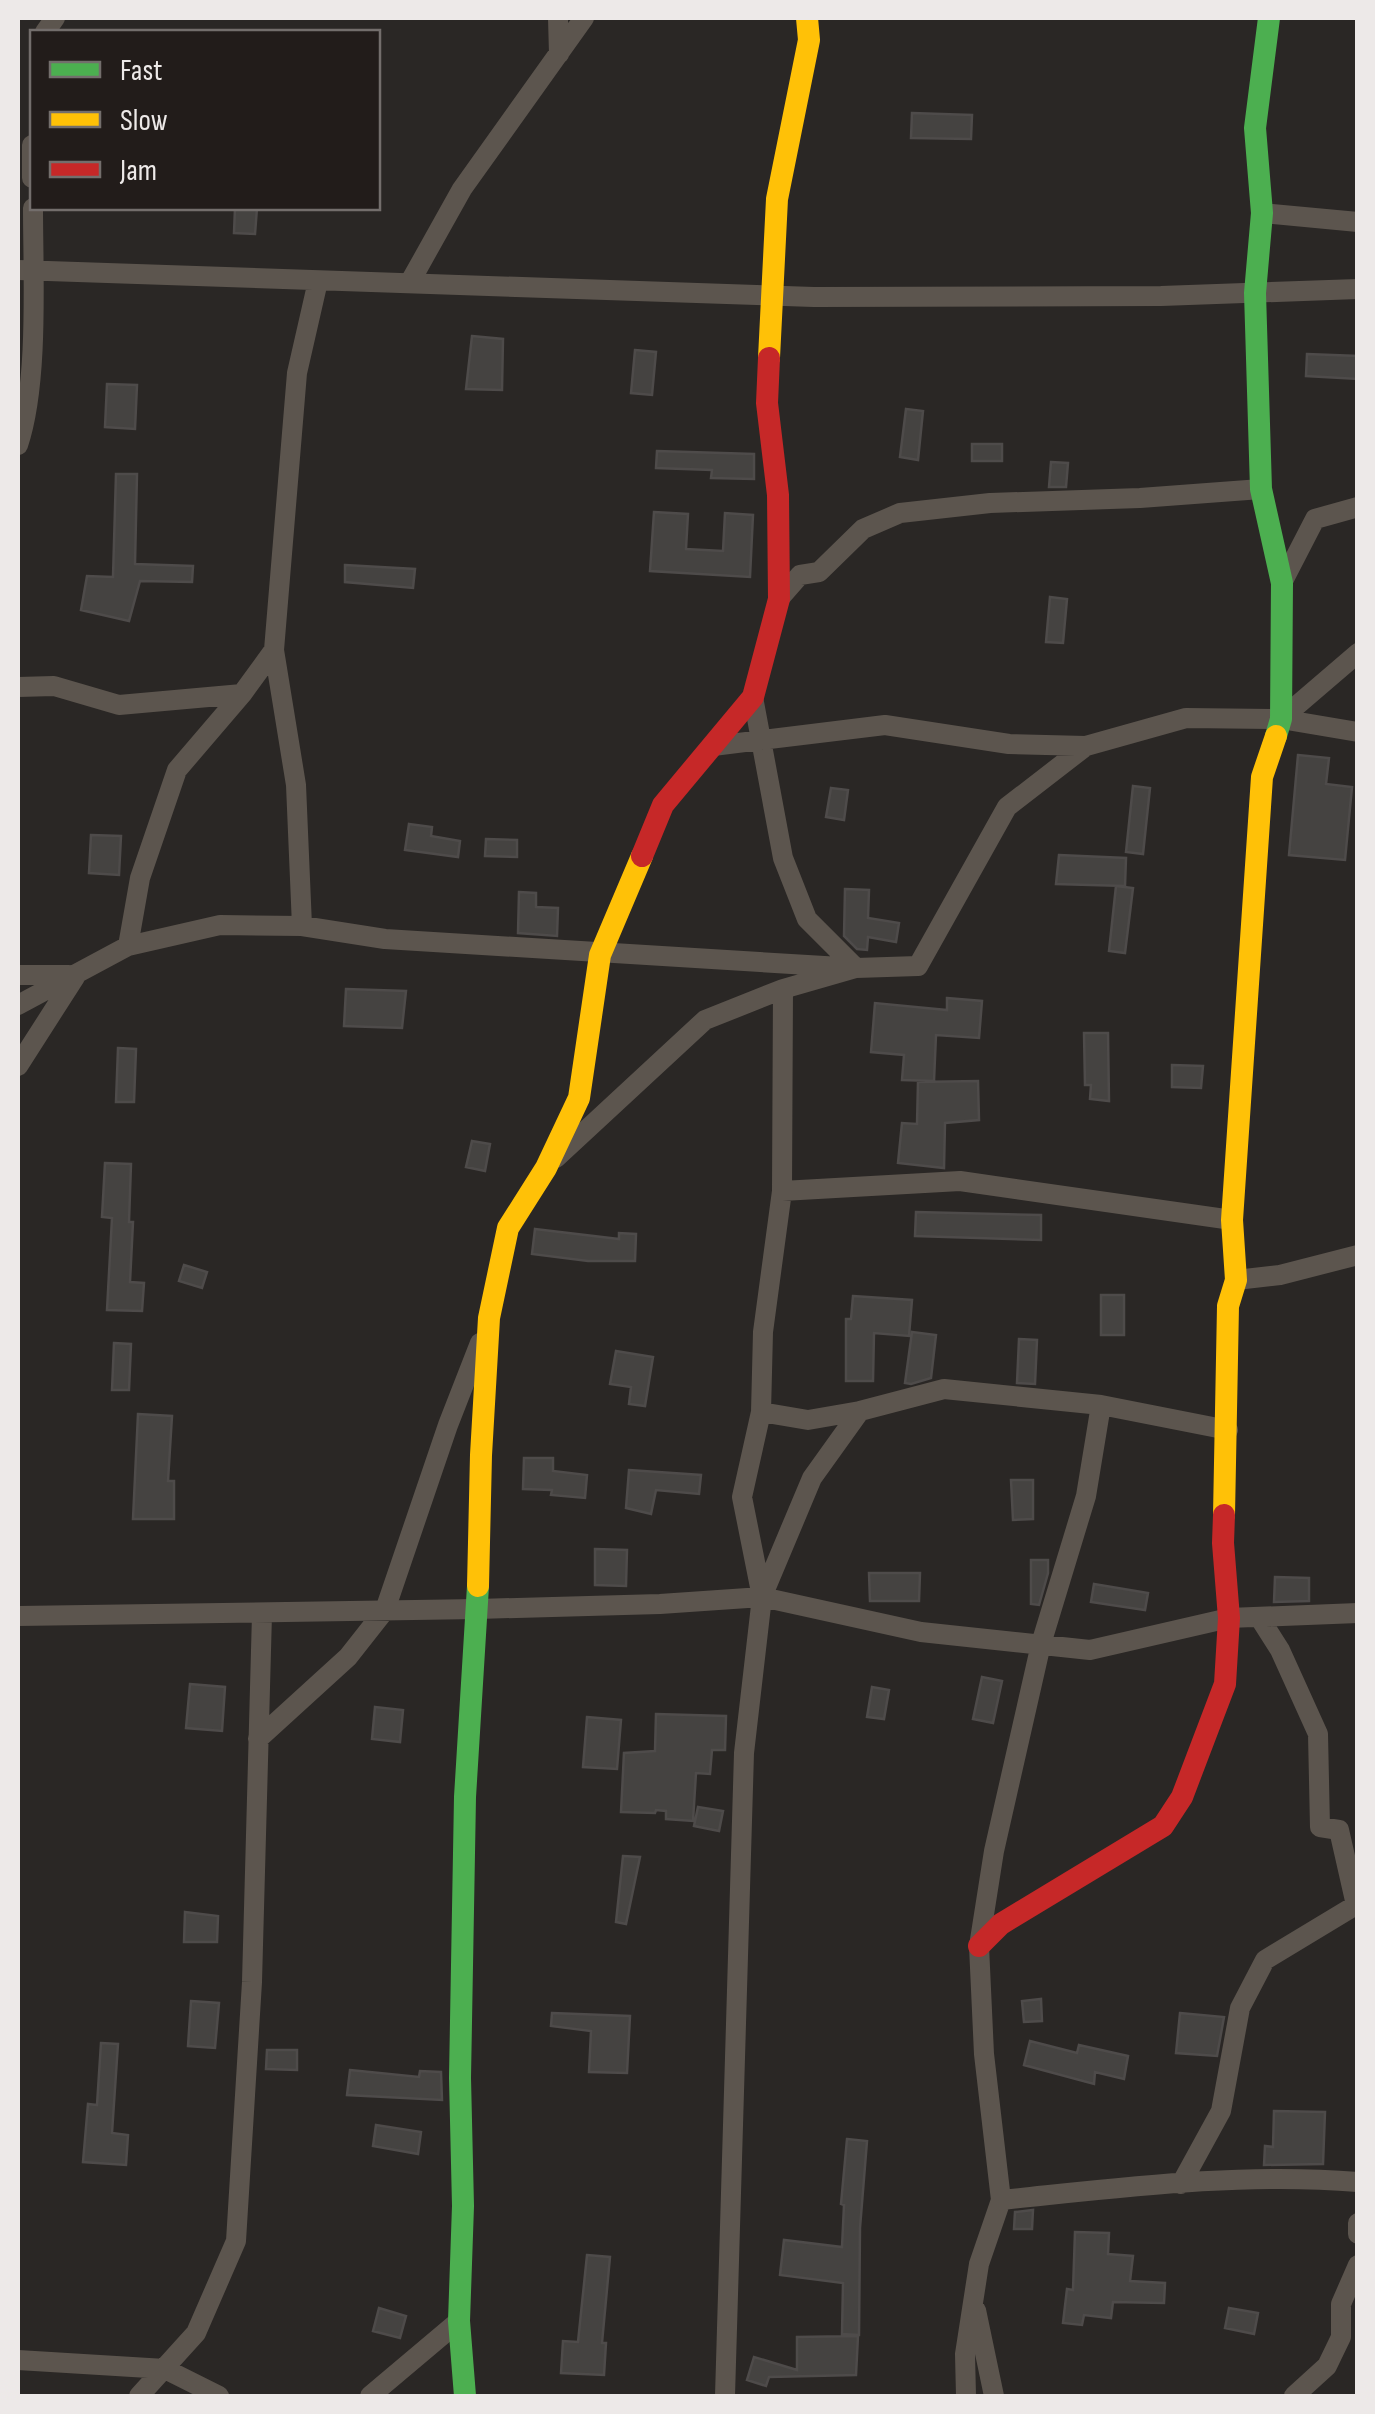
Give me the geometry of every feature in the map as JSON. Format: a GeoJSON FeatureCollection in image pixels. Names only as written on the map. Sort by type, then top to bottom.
{"type":"FeatureCollection","features":[{"type":"Feature","properties":{"kind":"street"},"geometry":{"type":"LineString","coordinates":[[558,18],[559,54]]}},
{"type":"Feature","properties":{"kind":"street"},"geometry":{"type":"LineString","coordinates":[[410,282],[462,189],[584,18]]}},
{"type":"Feature","properties":{"kind":"street"},"geometry":{"type":"LineString","coordinates":[[465,2396],[458,2321],[463,2206],[460,2078],[465,1797],[478,1609],[490,1318],[508,1228],[546,1168],[578,1098],[600,954],[663,805],[753,697],[779,599],[778,496],[767,403],[772,294],[777,199],[809,40],[806,18]]}},
{"type":"Feature","properties":{"kind":"street"},"geometry":{"type":"LineString","coordinates":[[978,1946],[1001,1924],[1164,1826],[1182,1797],[1225,1684],[1229,1618],[1222,1543],[1228,1430],[1228,1306],[1236,1280],[1232,1220],[1262,776],[1282,719],[1282,583],[1261,488],[1255,292],[1262,214],[1255,128],[1269,18]]}},
{"type":"Feature","properties":{"kind":"street"},"geometry":{"type":"LineString","coordinates":[[18,445],[26,420],[25,271],[33,210]]}},
{"type":"Feature","properties":{"kind":"street"},"geometry":{"type":"LineString","coordinates":[[1262,214],[1358,222]]}},
{"type":"Feature","properties":{"kind":"street"},"geometry":{"type":"LineString","coordinates":[[25,271],[772,294],[1052,296],[1358,289]]}},
{"type":"Feature","properties":{"kind":"street"},"geometry":{"type":"LineString","coordinates":[[302,926],[296,786],[274,650],[297,373],[318,282]]}},
{"type":"Feature","properties":{"kind":"street"},"geometry":{"type":"LineString","coordinates":[[779,599],[800,575],[819,572],[863,529],[900,513],[990,503],[1140,498],[1261,488]]}},
{"type":"Feature","properties":{"kind":"street"},"geometry":{"type":"LineString","coordinates":[[1282,583],[1315,519],[1358,507]]}},
{"type":"Feature","properties":{"kind":"street"},"geometry":{"type":"LineString","coordinates":[[128,946],[140,878],[177,770],[274,650]]}},
{"type":"Feature","properties":{"kind":"street"},"geometry":{"type":"LineString","coordinates":[[1282,719],[1358,653]]}},
{"type":"Feature","properties":{"kind":"street"},"geometry":{"type":"LineString","coordinates":[[18,686],[54,686],[119,705],[242,694]]}},
{"type":"Feature","properties":{"kind":"street"},"geometry":{"type":"LineString","coordinates":[[753,697],[784,858],[807,919],[856,968]]}},
{"type":"Feature","properties":{"kind":"street"},"geometry":{"type":"LineString","coordinates":[[713,746],[886,725],[1008,744],[1086,746],[1186,718],[1282,719],[1358,732]]}},
{"type":"Feature","properties":{"kind":"street"},"geometry":{"type":"LineString","coordinates":[[18,1005],[128,946],[220,925],[302,926],[386,939],[600,954],[856,968],[918,966],[1007,807],[1086,746]]}},
{"type":"Feature","properties":{"kind":"street"},"geometry":{"type":"LineString","coordinates":[[546,1168],[705,1020],[783,989],[856,968]]}},
{"type":"Feature","properties":{"kind":"street"},"geometry":{"type":"LineString","coordinates":[[18,975],[76,975]]}},
{"type":"Feature","properties":{"kind":"street"},"geometry":{"type":"LineString","coordinates":[[18,1066],[76,975]]}},
{"type":"Feature","properties":{"kind":"street"},"geometry":{"type":"LineString","coordinates":[[762,1597],[742,1497],[761,1412],[763,1332],[782,1191],[783,989]]}},
{"type":"Feature","properties":{"kind":"street"},"geometry":{"type":"LineString","coordinates":[[782,1191],[960,1181],[1232,1220]]}},
{"type":"Feature","properties":{"kind":"street"},"geometry":{"type":"LineString","coordinates":[[1236,1280],[1280,1275],[1358,1255]]}},
{"type":"Feature","properties":{"kind":"street"},"geometry":{"type":"LineString","coordinates":[[258,1738],[348,1657],[385,1610],[490,1318]]}},
{"type":"Feature","properties":{"kind":"street"},"geometry":{"type":"LineString","coordinates":[[761,1412],[808,1420],[944,1389],[1100,1405],[1228,1430]]}},
{"type":"Feature","properties":{"kind":"street"},"geometry":{"type":"LineString","coordinates":[[966,2396],[965,2354],[979,2264],[1001,2200],[984,2054],[978,1946],[994,1851],[1041,1644],[1086,1496],[1100,1405]]}},
{"type":"Feature","properties":{"kind":"street"},"geometry":{"type":"LineString","coordinates":[[725,2396],[744,1753],[762,1597],[812,1478],[860,1411]]}},
{"type":"Feature","properties":{"kind":"street"},"geometry":{"type":"LineString","coordinates":[[18,1616],[478,1609],[762,1597],[921,1632],[1090,1650],[1229,1618],[1358,1614]]}},
{"type":"Feature","properties":{"kind":"street"},"geometry":{"type":"LineString","coordinates":[[139,2396],[196,2333],[236,2241],[252,1982],[262,1614]]}},
{"type":"Feature","properties":{"kind":"street"},"geometry":{"type":"LineString","coordinates":[[1181,2184],[1221,2110],[1240,2008],[1265,1960],[1356,1906],[1339,1830],[1320,1828],[1318,1734],[1280,1650],[1259,1618]]}},
{"type":"Feature","properties":{"kind":"street"},"geometry":{"type":"LineString","coordinates":[[1001,2200],[1181,2184],[1312,2178],[1358,2182]]}},
{"type":"Feature","properties":{"kind":"street"},"geometry":{"type":"LineString","coordinates":[[1358,2222],[1358,2234]]}},
{"type":"Feature","properties":{"kind":"street"},"geometry":{"type":"LineString","coordinates":[[1294,2396],[1327,2366],[1342,2337],[1342,2304],[1358,2266]]}},
{"type":"Feature","properties":{"kind":"street"},"geometry":{"type":"LineString","coordinates":[[974,2298],[994,2396]]}},
{"type":"Feature","properties":{"kind":"street"},"geometry":{"type":"LineString","coordinates":[[370,2396],[458,2321]]}},
{"type":"Feature","properties":{"kind":"street"},"geometry":{"type":"LineString","coordinates":[[18,2360],[165,2369],[219,2396]]}},
{"type":"Feature","properties":{"kind":"building"},"geometry":{"type":"Polygon","coordinates":[[[912,113],[972,115],[971,139],[911,138],[912,113]]]}},
{"type":"Feature","properties":{"kind":"building"},"geometry":{"type":"Polygon","coordinates":[[[235,210],[257,210],[255,234],[234,233],[235,210]]]}},
{"type":"Feature","properties":{"kind":"building"},"geometry":{"type":"Polygon","coordinates":[[[472,336],[503,339],[502,390],[466,389],[472,336]]]}},
{"type":"Feature","properties":{"kind":"building"},"geometry":{"type":"Polygon","coordinates":[[[635,350],[656,352],[652,395],[631,393],[635,350]]]}},
{"type":"Feature","properties":{"kind":"building"},"geometry":{"type":"Polygon","coordinates":[[[1307,354],[1358,356],[1358,379],[1306,376],[1307,354]]]}},
{"type":"Feature","properties":{"kind":"building"},"geometry":{"type":"Polygon","coordinates":[[[107,384],[137,385],[135,429],[105,427],[107,384]]]}},
{"type":"Feature","properties":{"kind":"building"},"geometry":{"type":"Polygon","coordinates":[[[906,409],[923,411],[918,460],[900,457],[906,409]]]}},
{"type":"Feature","properties":{"kind":"building"},"geometry":{"type":"Polygon","coordinates":[[[972,444],[1002,444],[1002,461],[972,461],[972,444]]]}},
{"type":"Feature","properties":{"kind":"building"},"geometry":{"type":"Polygon","coordinates":[[[657,451],[754,454],[754,479],[711,478],[712,470],[656,468],[657,451]]]}},
{"type":"Feature","properties":{"kind":"building"},"geometry":{"type":"Polygon","coordinates":[[[1051,462],[1068,463],[1066,487],[1049,487],[1051,462]]]}},
{"type":"Feature","properties":{"kind":"building"},"geometry":{"type":"Polygon","coordinates":[[[116,474],[137,474],[135,564],[193,566],[192,582],[140,581],[129,621],[81,610],[87,576],[113,577],[116,474]]]}},
{"type":"Feature","properties":{"kind":"building"},"geometry":{"type":"Polygon","coordinates":[[[654,512],[688,514],[686,549],[723,551],[725,513],[753,515],[750,577],[650,571],[654,512]]]}},
{"type":"Feature","properties":{"kind":"building"},"geometry":{"type":"Polygon","coordinates":[[[345,565],[415,569],[413,588],[345,582],[345,565]]]}},
{"type":"Feature","properties":{"kind":"building"},"geometry":{"type":"Polygon","coordinates":[[[1050,597],[1067,599],[1063,643],[1046,642],[1050,597]]]}},
{"type":"Feature","properties":{"kind":"building"},"geometry":{"type":"Polygon","coordinates":[[[1298,755],[1329,758],[1326,784],[1352,787],[1345,860],[1289,855],[1298,755]]]}},
{"type":"Feature","properties":{"kind":"building"},"geometry":{"type":"Polygon","coordinates":[[[1133,786],[1150,788],[1143,854],[1126,852],[1133,786]]]}},
{"type":"Feature","properties":{"kind":"building"},"geometry":{"type":"Polygon","coordinates":[[[831,788],[848,790],[844,820],[826,817],[831,788]]]}},
{"type":"Feature","properties":{"kind":"building"},"geometry":{"type":"Polygon","coordinates":[[[409,824],[432,827],[431,836],[460,841],[458,857],[405,850],[409,824]]]}},
{"type":"Feature","properties":{"kind":"building"},"geometry":{"type":"Polygon","coordinates":[[[91,835],[121,836],[119,875],[89,873],[91,835]]]}},
{"type":"Feature","properties":{"kind":"building"},"geometry":{"type":"Polygon","coordinates":[[[486,839],[517,840],[517,857],[485,856],[486,839]]]}},
{"type":"Feature","properties":{"kind":"building"},"geometry":{"type":"Polygon","coordinates":[[[1059,855],[1126,858],[1125,886],[1056,884],[1059,855]]]}},
{"type":"Feature","properties":{"kind":"building"},"geometry":{"type":"Polygon","coordinates":[[[1116,886],[1133,888],[1125,953],[1109,951],[1116,886]]]}},
{"type":"Feature","properties":{"kind":"building"},"geometry":{"type":"Polygon","coordinates":[[[845,889],[869,890],[868,918],[899,923],[896,942],[868,937],[867,950],[857,949],[844,936],[845,889]]]}},
{"type":"Feature","properties":{"kind":"building"},"geometry":{"type":"Polygon","coordinates":[[[519,892],[536,893],[536,907],[558,908],[557,936],[518,933],[519,892]]]}},
{"type":"Feature","properties":{"kind":"building"},"geometry":{"type":"Polygon","coordinates":[[[346,989],[406,991],[402,1028],[344,1026],[346,989]]]}},
{"type":"Feature","properties":{"kind":"building"},"geometry":{"type":"Polygon","coordinates":[[[947,998],[982,1001],[979,1038],[936,1035],[934,1081],[902,1080],[904,1055],[871,1052],[875,1003],[947,1010],[947,998]]]}},
{"type":"Feature","properties":{"kind":"building"},"geometry":{"type":"Polygon","coordinates":[[[1084,1033],[1108,1033],[1109,1101],[1090,1099],[1091,1085],[1085,1085],[1084,1033]]]}},
{"type":"Feature","properties":{"kind":"building"},"geometry":{"type":"Polygon","coordinates":[[[118,1048],[136,1049],[134,1102],[116,1102],[118,1048]]]}},
{"type":"Feature","properties":{"kind":"building"},"geometry":{"type":"Polygon","coordinates":[[[1172,1065],[1203,1066],[1201,1088],[1172,1087],[1172,1065]]]}},
{"type":"Feature","properties":{"kind":"building"},"geometry":{"type":"Polygon","coordinates":[[[978,1081],[979,1120],[945,1123],[944,1168],[898,1163],[902,1123],[917,1124],[918,1082],[978,1081]]]}},
{"type":"Feature","properties":{"kind":"building"},"geometry":{"type":"Polygon","coordinates":[[[472,1141],[490,1144],[485,1171],[466,1167],[472,1141]]]}},
{"type":"Feature","properties":{"kind":"building"},"geometry":{"type":"Polygon","coordinates":[[[105,1163],[131,1164],[130,1282],[144,1283],[142,1311],[107,1310],[112,1218],[102,1217],[105,1163]]]}},
{"type":"Feature","properties":{"kind":"building"},"geometry":{"type":"Polygon","coordinates":[[[916,1212],[1041,1215],[1041,1240],[915,1236],[916,1212]]]}},
{"type":"Feature","properties":{"kind":"building"},"geometry":{"type":"Polygon","coordinates":[[[535,1229],[619,1239],[619,1233],[636,1234],[635,1261],[588,1261],[532,1254],[535,1229]]]}},
{"type":"Feature","properties":{"kind":"building"},"geometry":{"type":"Polygon","coordinates":[[[184,1265],[207,1272],[202,1288],[179,1281],[184,1265]]]}},
{"type":"Feature","properties":{"kind":"building"},"geometry":{"type":"Polygon","coordinates":[[[1101,1295],[1124,1295],[1124,1335],[1101,1335],[1101,1295]]]}},
{"type":"Feature","properties":{"kind":"building"},"geometry":{"type":"Polygon","coordinates":[[[853,1296],[912,1300],[909,1336],[874,1333],[873,1381],[846,1381],[846,1319],[851,1319],[853,1296]]]}},
{"type":"Feature","properties":{"kind":"building"},"geometry":{"type":"Polygon","coordinates":[[[912,1332],[936,1335],[931,1378],[911,1384],[905,1383],[912,1332]]]}},
{"type":"Feature","properties":{"kind":"building"},"geometry":{"type":"Polygon","coordinates":[[[1019,1339],[1037,1340],[1035,1384],[1017,1383],[1019,1339]]]}},
{"type":"Feature","properties":{"kind":"building"},"geometry":{"type":"Polygon","coordinates":[[[114,1343],[131,1344],[129,1390],[112,1390],[114,1343]]]}},
{"type":"Feature","properties":{"kind":"building"},"geometry":{"type":"Polygon","coordinates":[[[616,1351],[653,1357],[645,1406],[629,1404],[631,1387],[610,1384],[616,1351]]]}},
{"type":"Feature","properties":{"kind":"building"},"geometry":{"type":"Polygon","coordinates":[[[138,1414],[172,1416],[168,1481],[174,1481],[174,1519],[133,1519],[138,1414]]]}},
{"type":"Feature","properties":{"kind":"building"},"geometry":{"type":"Polygon","coordinates":[[[524,1458],[553,1458],[553,1471],[587,1475],[585,1498],[551,1495],[552,1490],[523,1489],[524,1458]]]}},
{"type":"Feature","properties":{"kind":"building"},"geometry":{"type":"Polygon","coordinates":[[[629,1470],[701,1475],[699,1494],[656,1490],[651,1514],[626,1508],[629,1470]]]}},
{"type":"Feature","properties":{"kind":"building"},"geometry":{"type":"Polygon","coordinates":[[[1011,1480],[1033,1480],[1033,1519],[1013,1520],[1011,1480]]]}},
{"type":"Feature","properties":{"kind":"building"},"geometry":{"type":"Polygon","coordinates":[[[595,1549],[627,1550],[626,1586],[595,1585],[595,1549]]]}},
{"type":"Feature","properties":{"kind":"building"},"geometry":{"type":"Polygon","coordinates":[[[1031,1560],[1048,1560],[1039,1605],[1031,1604],[1031,1560]]]}},
{"type":"Feature","properties":{"kind":"building"},"geometry":{"type":"Polygon","coordinates":[[[869,1573],[920,1573],[919,1601],[870,1601],[869,1573]]]}},
{"type":"Feature","properties":{"kind":"building"},"geometry":{"type":"Polygon","coordinates":[[[1275,1577],[1309,1578],[1309,1601],[1274,1602],[1275,1577]]]}},
{"type":"Feature","properties":{"kind":"building"},"geometry":{"type":"Polygon","coordinates":[[[1094,1584],[1148,1593],[1145,1610],[1091,1602],[1094,1584]]]}},
{"type":"Feature","properties":{"kind":"building"},"geometry":{"type":"Polygon","coordinates":[[[982,1677],[1002,1681],[993,1723],[973,1719],[982,1677]]]}},
{"type":"Feature","properties":{"kind":"building"},"geometry":{"type":"Polygon","coordinates":[[[190,1684],[225,1687],[222,1731],[186,1728],[190,1684]]]}},
{"type":"Feature","properties":{"kind":"building"},"geometry":{"type":"Polygon","coordinates":[[[872,1687],[889,1690],[884,1719],[867,1717],[872,1687]]]}},
{"type":"Feature","properties":{"kind":"building"},"geometry":{"type":"Polygon","coordinates":[[[375,1707],[403,1710],[400,1742],[372,1739],[375,1707]]]}},
{"type":"Feature","properties":{"kind":"building"},"geometry":{"type":"Polygon","coordinates":[[[656,1714],[726,1716],[725,1750],[712,1750],[710,1774],[696,1773],[693,1821],[666,1819],[666,1811],[621,1812],[624,1753],[655,1751],[656,1714]]]}},
{"type":"Feature","properties":{"kind":"building"},"geometry":{"type":"Polygon","coordinates":[[[587,1717],[621,1720],[617,1769],[583,1767],[587,1717]]]}},
{"type":"Feature","properties":{"kind":"building"},"geometry":{"type":"Polygon","coordinates":[[[698,1807],[723,1811],[719,1831],[694,1826],[698,1807]]]}},
{"type":"Feature","properties":{"kind":"building"},"geometry":{"type":"Polygon","coordinates":[[[623,1856],[640,1857],[626,1924],[616,1922],[623,1856]]]}},
{"type":"Feature","properties":{"kind":"building"},"geometry":{"type":"Polygon","coordinates":[[[185,1912],[218,1916],[217,1942],[184,1942],[185,1912]]]}},
{"type":"Feature","properties":{"kind":"building"},"geometry":{"type":"Polygon","coordinates":[[[1041,1999],[1042,2021],[1024,2022],[1022,2001],[1041,1999]]]}},
{"type":"Feature","properties":{"kind":"building"},"geometry":{"type":"Polygon","coordinates":[[[191,2001],[219,2003],[215,2048],[188,2046],[191,2001]]]}},
{"type":"Feature","properties":{"kind":"building"},"geometry":{"type":"Polygon","coordinates":[[[552,2013],[630,2016],[627,2073],[589,2072],[591,2031],[551,2026],[552,2013]]]}},
{"type":"Feature","properties":{"kind":"building"},"geometry":{"type":"Polygon","coordinates":[[[1180,2013],[1224,2017],[1217,2056],[1176,2053],[1180,2013]]]}},
{"type":"Feature","properties":{"kind":"building"},"geometry":{"type":"Polygon","coordinates":[[[1030,2041],[1077,2053],[1079,2045],[1128,2056],[1124,2079],[1095,2072],[1094,2084],[1024,2065],[1030,2041]]]}},
{"type":"Feature","properties":{"kind":"building"},"geometry":{"type":"Polygon","coordinates":[[[101,2043],[118,2044],[112,2133],[128,2135],[126,2165],[83,2162],[88,2104],[97,2105],[101,2043]]]}},
{"type":"Feature","properties":{"kind":"building"},"geometry":{"type":"Polygon","coordinates":[[[267,2050],[297,2050],[297,2070],[266,2069],[267,2050]]]}},
{"type":"Feature","properties":{"kind":"building"},"geometry":{"type":"Polygon","coordinates":[[[350,2070],[419,2077],[420,2071],[441,2072],[442,2100],[347,2095],[350,2070]]]}},
{"type":"Feature","properties":{"kind":"building"},"geometry":{"type":"Polygon","coordinates":[[[1274,2111],[1325,2112],[1323,2164],[1264,2165],[1265,2146],[1273,2147],[1274,2111]]]}},
{"type":"Feature","properties":{"kind":"building"},"geometry":{"type":"Polygon","coordinates":[[[376,2125],[421,2132],[418,2154],[373,2146],[376,2125]]]}},
{"type":"Feature","properties":{"kind":"building"},"geometry":{"type":"Polygon","coordinates":[[[847,2139],[867,2141],[860,2228],[859,2335],[842,2334],[843,2283],[780,2275],[784,2240],[842,2247],[847,2139]]]}},
{"type":"Feature","properties":{"kind":"building"},"geometry":{"type":"Polygon","coordinates":[[[1033,2210],[1032,2229],[1014,2229],[1015,2212],[1033,2210]]]}},
{"type":"Feature","properties":{"kind":"building"},"geometry":{"type":"Polygon","coordinates":[[[1075,2232],[1109,2233],[1108,2254],[1133,2256],[1130,2281],[1165,2283],[1164,2303],[1113,2302],[1111,2318],[1084,2315],[1082,2325],[1063,2323],[1067,2289],[1073,2290],[1075,2232]]]}},
{"type":"Feature","properties":{"kind":"building"},"geometry":{"type":"Polygon","coordinates":[[[587,2255],[610,2257],[602,2343],[606,2343],[604,2375],[561,2373],[563,2341],[578,2342],[587,2255]]]}},
{"type":"Feature","properties":{"kind":"building"},"geometry":{"type":"Polygon","coordinates":[[[379,2308],[406,2316],[400,2338],[373,2331],[379,2308]]]}},
{"type":"Feature","properties":{"kind":"building"},"geometry":{"type":"Polygon","coordinates":[[[1229,2308],[1258,2313],[1254,2334],[1225,2328],[1229,2308]]]}},
{"type":"Feature","properties":{"kind":"building"},"geometry":{"type":"Polygon","coordinates":[[[858,2336],[856,2375],[769,2377],[766,2386],[747,2380],[754,2357],[797,2370],[797,2337],[858,2336]]]}},
{"type":"Feature","properties":{"kind":"traffic: fast"},"geometry":{"type":"LineString","coordinates":[[1269,18],[1255,128],[1262,213],[1255,293],[1261,489],[1282,583],[1281,719],[1276,736]]}},
{"type":"Feature","properties":{"kind":"traffic: fast"},"geometry":{"type":"LineString","coordinates":[[465,2396],[459,2321],[463,2206],[460,2078],[465,1797],[478,1586]]}},
{"type":"Feature","properties":{"kind":"traffic: slow"},"geometry":{"type":"LineString","coordinates":[[769,358],[777,199],[809,40],[807,18]]}},
{"type":"Feature","properties":{"kind":"traffic: slow"},"geometry":{"type":"LineString","coordinates":[[1224,1515],[1228,1306],[1236,1280],[1232,1220],[1262,777],[1276,736]]}},
{"type":"Feature","properties":{"kind":"traffic: slow"},"geometry":{"type":"LineString","coordinates":[[478,1586],[489,1318],[508,1228],[546,1168],[579,1098],[600,955],[642,856]]}},
{"type":"Feature","properties":{"kind":"traffic: jam"},"geometry":{"type":"LineString","coordinates":[[642,856],[663,805],[753,697],[779,599],[778,495],[767,403],[769,358]]}},
{"type":"Feature","properties":{"kind":"traffic: jam"},"geometry":{"type":"LineString","coordinates":[[979,1946],[1001,1924],[1163,1826],[1182,1797],[1225,1684],[1229,1618],[1224,1515]]}}]}
